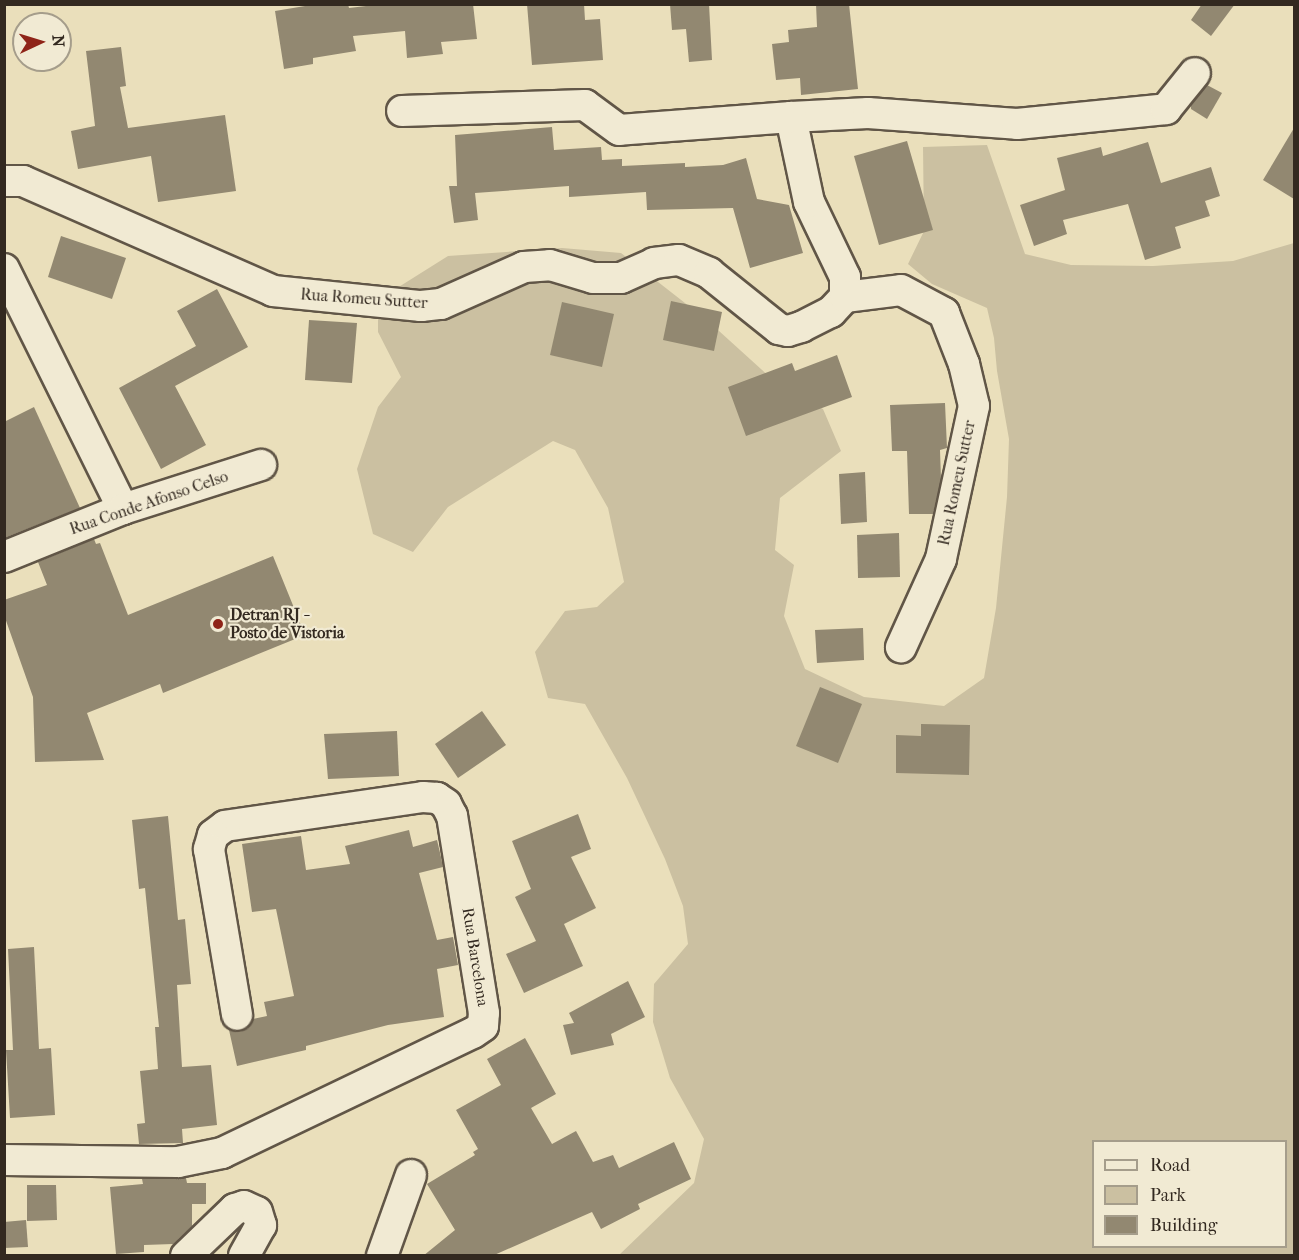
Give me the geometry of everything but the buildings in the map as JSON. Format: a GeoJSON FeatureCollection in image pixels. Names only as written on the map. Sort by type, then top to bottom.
{"type":"FeatureCollection","features":[{"type":"Feature","properties":{"kind":"street"},"geometry":{"type":"LineString","coordinates":[[402,111],[585,105],[619,130],[868,113],[1017,124],[1166,109],[1195,73]]}},
{"type":"Feature","properties":{"kind":"street"},"geometry":{"type":"LineString","coordinates":[[791,117],[809,202],[845,277],[845,297]]}},
{"type":"Feature","properties":{"kind":"street","name":"Rua Romeu Sutter"},"geometry":{"type":"LineString","coordinates":[[4,182],[23,181],[273,291],[422,306],[441,304],[524,267],[550,265],[593,278],[621,278],[654,263],[679,260],[709,273],[779,329],[788,331],[831,312],[845,297],[901,290],[944,313],[964,364],[974,406],[941,559],[901,647]]}},
{"type":"Feature","properties":{"kind":"street"},"geometry":{"type":"LineString","coordinates":[[4,269],[123,509]]}},
{"type":"Feature","properties":{"kind":"street","name":"Rua Conde Afonso Celso"},"geometry":{"type":"LineString","coordinates":[[4,557],[123,509],[261,465]]}},
{"type":"Feature","properties":{"kind":"street","name":"Rua Barcelona"},"geometry":{"type":"LineString","coordinates":[[4,1161],[178,1162],[222,1153],[473,1034],[483,1026],[484,1013],[456,840],[452,816],[446,804],[437,798],[423,797],[225,826],[213,835],[209,849],[237,1015]]}},
{"type":"Feature","properties":{"kind":"street"},"geometry":{"type":"LineString","coordinates":[[382,1256],[411,1175]]}},
{"type":"Feature","properties":{"kind":"street"},"geometry":{"type":"LineString","coordinates":[[186,1256],[235,1209],[244,1206],[257,1212],[261,1225],[244,1256]]}},
{"type":"Feature","properties":{"kind":"green space"},"geometry":{"type":"Polygon","coordinates":[[[987,145],[1025,254],[1071,265],[1153,266],[1233,261],[1294,243],[1294,1255],[619,1255],[694,1183],[704,1139],[670,1078],[653,1022],[654,984],[688,944],[683,906],[665,859],[627,778],[585,704],[548,698],[535,652],[565,611],[597,607],[624,582],[608,508],[575,450],[553,441],[448,507],[413,552],[373,534],[357,469],[378,407],[401,377],[378,332],[378,300],[448,256],[562,248],[621,253],[708,321],[783,389],[823,409],[841,451],[780,498],[775,550],[794,565],[784,616],[805,669],[864,697],[944,706],[984,678],[996,608],[1007,497],[1009,439],[997,371],[994,338],[987,308],[932,284],[908,264],[924,231],[923,147],[987,145]]]}},
{"type":"Feature","properties":{"kind":"place","name":"Detran RJ - Posto de Vistoria"},"geometry":{"type":"Point","coordinates":[218,624]}}]}
